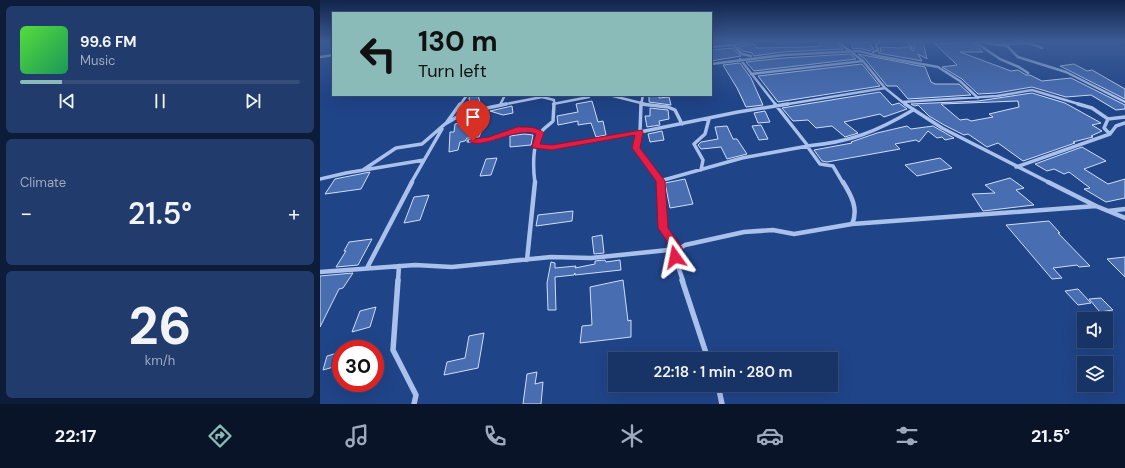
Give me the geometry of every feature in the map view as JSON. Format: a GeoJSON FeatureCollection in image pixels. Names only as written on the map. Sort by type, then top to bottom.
{"type":"FeatureCollection","features":[{"type":"Feature","properties":{"kind":"street"},"geometry":{"type":"LineString","coordinates":[[712,64],[729,61]]}},
{"type":"Feature","properties":{"kind":"street"},"geometry":{"type":"LineString","coordinates":[[660,181],[742,158],[808,146],[741,61]]}},
{"type":"Feature","properties":{"kind":"street"},"geometry":{"type":"LineString","coordinates":[[751,74],[863,61],[885,88],[913,110],[942,128],[1016,167],[1096,206],[1125,218]]}},
{"type":"Feature","properties":{"kind":"street"},"geometry":{"type":"LineString","coordinates":[[904,61],[938,67],[960,81],[978,98]]}},
{"type":"Feature","properties":{"kind":"street"},"geometry":{"type":"LineString","coordinates":[[1002,61],[1020,67],[1028,73]]}},
{"type":"Feature","properties":{"kind":"street"},"geometry":{"type":"LineString","coordinates":[[1030,61],[1066,72],[1125,102]]}},
{"type":"Feature","properties":{"kind":"street"},"geometry":{"type":"LineString","coordinates":[[536,146],[552,148],[709,118],[885,88]]}},
{"type":"Feature","properties":{"kind":"street"},"geometry":{"type":"LineString","coordinates":[[902,102],[978,98],[1032,90],[1092,108],[1108,119],[1125,117]]}},
{"type":"Feature","properties":{"kind":"street"},"geometry":{"type":"LineString","coordinates":[[366,268],[424,160],[445,124],[466,96]]}},
{"type":"Feature","properties":{"kind":"street"},"geometry":{"type":"LineString","coordinates":[[500,105],[504,96]]}},
{"type":"Feature","properties":{"kind":"street"},"geometry":{"type":"LineString","coordinates":[[362,170],[396,148],[422,144],[445,124],[464,113],[544,96],[554,100],[553,122],[540,133],[536,146],[533,168],[535,186],[527,260]]}},
{"type":"Feature","properties":{"kind":"street"},"geometry":{"type":"LineString","coordinates":[[553,104],[589,97],[588,96]]}},
{"type":"Feature","properties":{"kind":"street"},"geometry":{"type":"LineString","coordinates":[[613,96],[641,104],[668,107],[675,110],[682,124]]}},
{"type":"Feature","properties":{"kind":"street"},"geometry":{"type":"LineString","coordinates":[[643,96],[640,132],[636,148],[660,181],[663,228],[678,249]]}},
{"type":"Feature","properties":{"kind":"street"},"geometry":{"type":"LineString","coordinates":[[852,224],[856,219],[856,213],[852,197],[833,166],[820,164],[807,146],[849,140],[877,130],[913,110]]}},
{"type":"Feature","properties":{"kind":"street"},"geometry":{"type":"LineString","coordinates":[[701,170],[703,160],[694,144],[705,134],[709,118]]}},
{"type":"Feature","properties":{"kind":"street"},"geometry":{"type":"LineString","coordinates":[[1108,119],[1104,128],[1110,134]]}},
{"type":"Feature","properties":{"kind":"street"},"geometry":{"type":"LineString","coordinates":[[1016,167],[1110,134],[1116,126],[1125,123]]}},
{"type":"Feature","properties":{"kind":"street"},"geometry":{"type":"LineString","coordinates":[[468,141],[490,139],[517,130],[532,130],[540,133]]}},
{"type":"Feature","properties":{"kind":"street"},"geometry":{"type":"LineString","coordinates":[[320,179],[362,170],[424,160]]}},
{"type":"Feature","properties":{"kind":"street"},"geometry":{"type":"LineString","coordinates":[[320,272],[399,266],[452,267],[551,257],[591,258],[678,249],[685,245],[744,232],[773,230],[794,234],[852,224],[1096,206]]}},
{"type":"Feature","properties":{"kind":"street"},"geometry":{"type":"LineString","coordinates":[[1107,211],[1125,209]]}},
{"type":"Feature","properties":{"kind":"street"},"geometry":{"type":"LineString","coordinates":[[678,249],[675,252],[675,257],[706,352]]}},
{"type":"Feature","properties":{"kind":"street"},"geometry":{"type":"LineString","coordinates":[[399,266],[393,350],[416,395],[414,404]]}},
{"type":"Feature","properties":{"kind":"street"},"geometry":{"type":"LineString","coordinates":[[719,392],[722,404]]}},
{"type":"Feature","properties":{"kind":"building"},"geometry":{"type":"Polygon","coordinates":[[[757,61],[840,61],[754,71],[746,62],[757,61]]]}},
{"type":"Feature","properties":{"kind":"building"},"geometry":{"type":"Polygon","coordinates":[[[867,61],[893,61],[925,67],[931,82],[935,84],[959,84],[971,95],[908,99],[897,86],[887,86],[867,61]]]}},
{"type":"Feature","properties":{"kind":"building"},"geometry":{"type":"Polygon","coordinates":[[[953,61],[984,61],[1011,71],[1018,70],[1026,75],[1030,75],[1042,81],[1071,78],[1125,105],[1125,109],[1116,110],[1091,95],[1066,97],[1032,87],[997,93],[978,94],[962,79],[942,67],[957,65],[953,61]]]}},
{"type":"Feature","properties":{"kind":"building"},"geometry":{"type":"Polygon","coordinates":[[[740,63],[751,78],[763,105],[746,107],[737,88],[723,65],[740,63]]]}},
{"type":"Feature","properties":{"kind":"building"},"geometry":{"type":"Polygon","coordinates":[[[862,64],[880,86],[778,102],[758,76],[862,64]]]}},
{"type":"Feature","properties":{"kind":"building"},"geometry":{"type":"Polygon","coordinates":[[[1074,64],[1087,71],[1092,70],[1125,89],[1125,99],[1060,66],[1074,64]]]}},
{"type":"Feature","properties":{"kind":"building"},"geometry":{"type":"Polygon","coordinates":[[[880,92],[892,105],[899,103],[907,109],[884,117],[880,114],[844,122],[858,133],[845,137],[832,126],[816,128],[808,120],[793,121],[782,108],[880,92]]]}},
{"type":"Feature","properties":{"kind":"building"},"geometry":{"type":"Polygon","coordinates":[[[1032,93],[1065,103],[1101,123],[1092,125],[1102,131],[1091,136],[1093,137],[1073,142],[1075,143],[1023,161],[998,143],[987,147],[968,134],[964,135],[929,116],[918,105],[915,106],[911,104],[978,101],[1032,93]],[[1018,101],[941,104],[960,120],[967,119],[971,121],[993,117],[989,114],[1019,107],[1018,101]]]}},
{"type":"Feature","properties":{"kind":"building"},"geometry":{"type":"Polygon","coordinates":[[[470,96],[478,96],[481,106],[471,108],[470,96]]]}},
{"type":"Feature","properties":{"kind":"building"},"geometry":{"type":"Polygon","coordinates":[[[649,96],[659,96],[659,98],[669,97],[671,105],[649,102],[649,96]]]}},
{"type":"Feature","properties":{"kind":"building"},"geometry":{"type":"Polygon","coordinates":[[[592,101],[598,122],[603,121],[606,135],[596,137],[591,123],[578,125],[578,121],[558,125],[557,116],[578,112],[576,104],[592,101]]]}},
{"type":"Feature","properties":{"kind":"building"},"geometry":{"type":"Polygon","coordinates":[[[512,106],[513,113],[503,115],[490,111],[512,106]]]}},
{"type":"Feature","properties":{"kind":"building"},"geometry":{"type":"Polygon","coordinates":[[[650,108],[668,110],[669,119],[659,121],[660,125],[647,127],[645,116],[650,116],[650,108]]]}},
{"type":"Feature","properties":{"kind":"building"},"geometry":{"type":"Polygon","coordinates":[[[765,111],[770,122],[758,123],[754,113],[765,111]]]}},
{"type":"Feature","properties":{"kind":"building"},"geometry":{"type":"Polygon","coordinates":[[[470,121],[469,126],[485,123],[479,137],[467,138],[465,141],[460,142],[458,150],[449,152],[450,132],[454,132],[455,124],[470,121]]]}},
{"type":"Feature","properties":{"kind":"building"},"geometry":{"type":"Polygon","coordinates":[[[761,125],[768,139],[759,140],[752,126],[761,125]]]}},
{"type":"Feature","properties":{"kind":"building"},"geometry":{"type":"Polygon","coordinates":[[[727,126],[733,139],[737,139],[747,154],[727,159],[721,147],[701,149],[698,145],[701,142],[718,139],[715,127],[727,126]]]}},
{"type":"Feature","properties":{"kind":"building"},"geometry":{"type":"Polygon","coordinates":[[[907,126],[911,129],[933,126],[954,138],[945,140],[942,137],[937,138],[928,131],[919,142],[916,140],[895,144],[900,149],[827,162],[822,161],[814,150],[852,143],[851,142],[877,133],[907,126]]]}},
{"type":"Feature","properties":{"kind":"building"},"geometry":{"type":"Polygon","coordinates":[[[662,131],[664,140],[650,142],[648,134],[662,131]]]}},
{"type":"Feature","properties":{"kind":"building"},"geometry":{"type":"Polygon","coordinates":[[[524,134],[533,135],[531,145],[510,147],[510,136],[524,134]]]}},
{"type":"Feature","properties":{"kind":"building"},"geometry":{"type":"Polygon","coordinates":[[[1082,147],[1106,161],[1084,169],[1108,184],[1125,179],[1125,198],[1106,202],[1084,189],[1090,188],[1069,172],[1064,174],[1054,169],[1047,171],[1035,164],[1082,147]]]}},
{"type":"Feature","properties":{"kind":"building"},"geometry":{"type":"Polygon","coordinates":[[[497,158],[491,175],[480,176],[486,159],[497,158]]]}},
{"type":"Feature","properties":{"kind":"building"},"geometry":{"type":"Polygon","coordinates":[[[940,158],[952,168],[917,176],[905,165],[940,158]]]}},
{"type":"Feature","properties":{"kind":"building"},"geometry":{"type":"Polygon","coordinates":[[[370,172],[361,189],[325,194],[335,179],[370,172]]]}},
{"type":"Feature","properties":{"kind":"building"},"geometry":{"type":"Polygon","coordinates":[[[1010,178],[1024,188],[1016,190],[1034,205],[983,211],[972,194],[995,193],[985,185],[1010,178]]]}},
{"type":"Feature","properties":{"kind":"building"},"geometry":{"type":"Polygon","coordinates":[[[685,179],[693,204],[670,208],[665,183],[685,179]]]}},
{"type":"Feature","properties":{"kind":"building"},"geometry":{"type":"Polygon","coordinates":[[[429,195],[420,220],[404,223],[414,197],[429,195]]]}},
{"type":"Feature","properties":{"kind":"building"},"geometry":{"type":"Polygon","coordinates":[[[573,211],[572,221],[536,226],[538,215],[573,211]]]}},
{"type":"Feature","properties":{"kind":"building"},"geometry":{"type":"Polygon","coordinates":[[[1049,221],[1060,233],[1058,233],[1090,266],[1079,267],[1077,265],[1053,268],[1062,278],[1052,279],[1006,225],[1049,221]]]}},
{"type":"Feature","properties":{"kind":"building"},"geometry":{"type":"Polygon","coordinates":[[[602,235],[604,253],[594,254],[592,237],[602,235]]]}},
{"type":"Feature","properties":{"kind":"building"},"geometry":{"type":"Polygon","coordinates":[[[372,239],[358,265],[336,267],[346,251],[344,251],[349,242],[372,239]]]}},
{"type":"Feature","properties":{"kind":"building"},"geometry":{"type":"Polygon","coordinates":[[[1125,257],[1125,277],[1107,259],[1125,257]]]}},
{"type":"Feature","properties":{"kind":"building"},"geometry":{"type":"Polygon","coordinates":[[[605,260],[606,262],[620,260],[621,270],[575,275],[575,273],[574,275],[555,277],[556,310],[548,310],[547,283],[551,262],[555,263],[555,268],[576,266],[575,268],[595,264],[595,261],[605,260]]]}},
{"type":"Feature","properties":{"kind":"building"},"geometry":{"type":"Polygon","coordinates":[[[353,273],[343,288],[339,289],[320,327],[320,276],[353,273]]]}},
{"type":"Feature","properties":{"kind":"building"},"geometry":{"type":"Polygon","coordinates":[[[623,280],[628,321],[631,320],[631,337],[580,343],[582,326],[592,325],[590,287],[623,280]]]}},
{"type":"Feature","properties":{"kind":"building"},"geometry":{"type":"Polygon","coordinates":[[[1078,289],[1091,303],[1078,305],[1065,291],[1078,289]]]}},
{"type":"Feature","properties":{"kind":"building"},"geometry":{"type":"Polygon","coordinates":[[[1101,298],[1113,310],[1100,312],[1089,299],[1101,298]]]}},
{"type":"Feature","properties":{"kind":"building"},"geometry":{"type":"Polygon","coordinates":[[[376,307],[370,327],[352,332],[360,311],[376,307]]]}},
{"type":"Feature","properties":{"kind":"building"},"geometry":{"type":"Polygon","coordinates":[[[484,333],[478,368],[444,375],[447,362],[465,358],[469,336],[484,333]]]}},
{"type":"Feature","properties":{"kind":"building"},"geometry":{"type":"Polygon","coordinates":[[[332,355],[332,367],[323,370],[327,356],[332,355]]]}},
{"type":"Feature","properties":{"kind":"building"},"geometry":{"type":"Polygon","coordinates":[[[537,372],[535,384],[543,382],[541,404],[523,404],[527,374],[537,372]]]}},
{"type":"Feature","properties":{"kind":"route"},"geometry":{"type":"LineString","coordinates":[[473,141],[478,142],[495,138],[510,131],[525,129],[540,133],[536,146],[552,148],[640,132],[636,148],[645,158],[660,181],[663,228],[678,249],[675,252],[675,257]]}}]}
